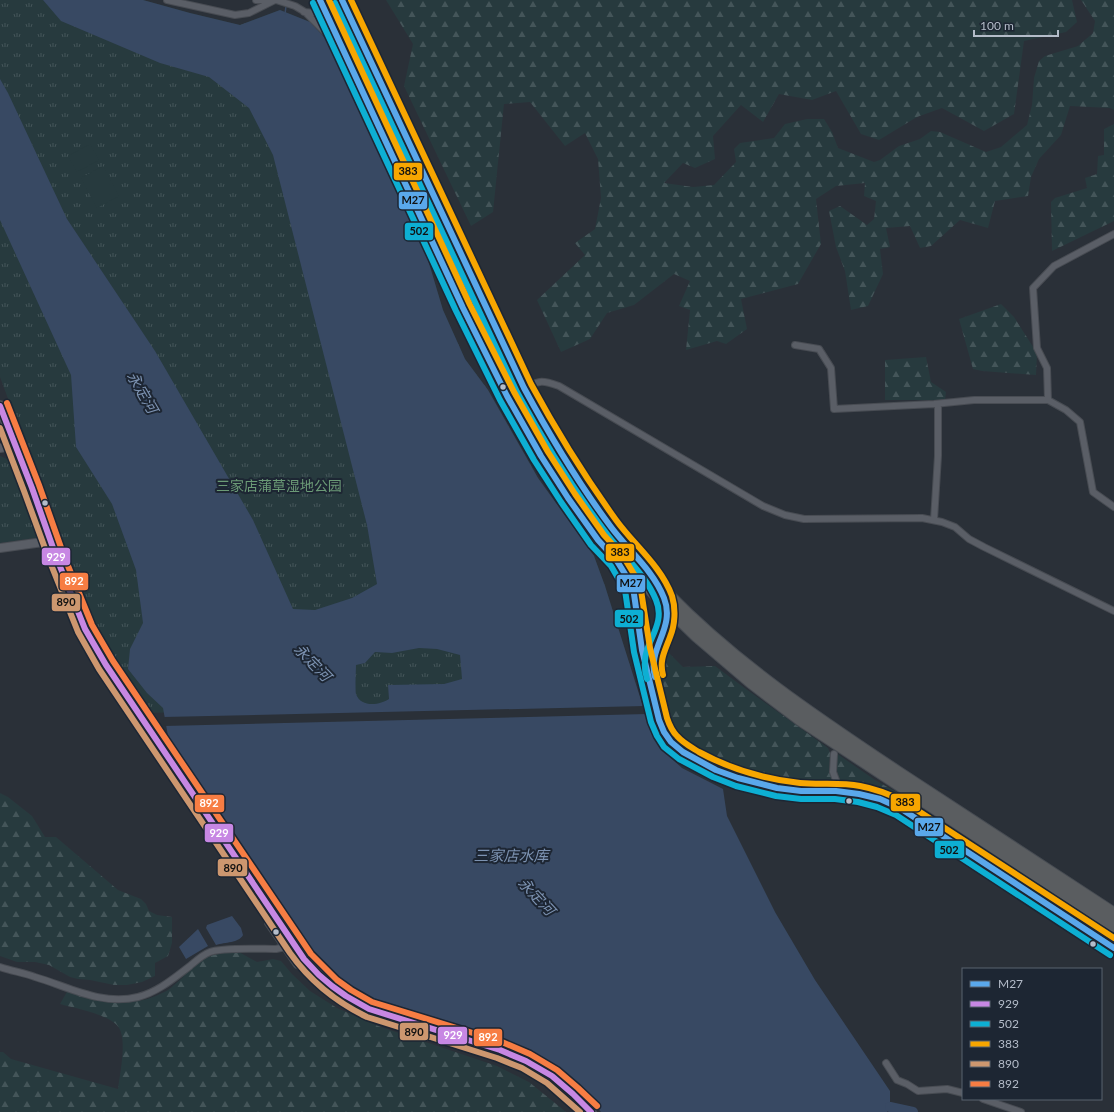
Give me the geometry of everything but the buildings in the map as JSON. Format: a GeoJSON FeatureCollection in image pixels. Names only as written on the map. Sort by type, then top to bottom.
{"type":"FeatureCollection","features":[{"type":"Feature","properties":{"kind":"highway"},"geometry":{"type":"LineString","coordinates":[[320,0],[462,308],[507,396],[568,498],[598,540],[617,561],[633,587],[642,650],[659,720],[664,732],[671,742],[683,752],[716,770],[738,778],[777,788],[801,791],[840,791],[859,794],[880,799],[900,808],[1114,948]]}},
{"type":"Feature","properties":{"kind":"highway"},"geometry":{"type":"LineString","coordinates":[[328,0],[413,184],[528,418],[574,495],[605,537],[638,576],[697,636],[751,682],[801,720],[1114,926]]}},
{"type":"Feature","properties":{"kind":"highway"},"geometry":{"type":"LineString","coordinates":[[342,0],[524,388],[560,453],[583,489],[612,530],[657,584],[664,599],[666,619],[663,636],[654,656],[653,671],[667,731],[674,740],[687,749],[720,766],[738,778]]}},
{"type":"Feature","properties":{"kind":"highway"},"geometry":{"type":"LineString","coordinates":[[421,171],[538,413],[560,453]]}},
{"type":"Feature","properties":{"kind":"highway"},"geometry":{"type":"LineString","coordinates":[[644,569],[703,629],[758,675],[808,712],[1114,914]]}},
{"type":"Feature","properties":{"kind":"main road"},"geometry":{"type":"LineString","coordinates":[[0,406],[50,541],[85,628],[103,659],[272,913],[312,969],[327,983],[349,999],[369,1009],[500,1050],[526,1061],[552,1076],[591,1112]]}},
{"type":"Feature","properties":{"kind":"street"},"geometry":{"type":"LineString","coordinates":[[167,0],[235,15],[249,13],[276,1]]}},
{"type":"Feature","properties":{"kind":"street"},"geometry":{"type":"LineString","coordinates":[[256,0],[276,1],[294,6],[304,12],[321,27],[343,50]]}},
{"type":"Feature","properties":{"kind":"street"},"geometry":{"type":"LineString","coordinates":[[304,12],[326,14]]}},
{"type":"Feature","properties":{"kind":"street"},"geometry":{"type":"LineString","coordinates":[[1048,400],[1047,368],[1037,348],[1033,288],[1054,266],[1114,234]]}},
{"type":"Feature","properties":{"kind":"street"},"geometry":{"type":"LineString","coordinates":[[795,345],[819,349],[831,368],[834,408],[938,404],[974,400],[1048,400],[1066,410],[1080,422],[1093,492],[1114,507]]}},
{"type":"Feature","properties":{"kind":"street"},"geometry":{"type":"LineString","coordinates":[[507,396],[538,381],[544,381],[560,386],[763,506],[785,516],[804,519],[914,518],[934,520],[955,527],[969,540],[1114,611]]}},
{"type":"Feature","properties":{"kind":"street"},"geometry":{"type":"LineString","coordinates":[[934,520],[938,456],[938,404]]}},
{"type":"Feature","properties":{"kind":"street"},"geometry":{"type":"LineString","coordinates":[[0,448],[15,446]]}},
{"type":"Feature","properties":{"kind":"street"},"geometry":{"type":"LineString","coordinates":[[0,548],[50,541]]}},
{"type":"Feature","properties":{"kind":"street"},"geometry":{"type":"LineString","coordinates":[[834,754],[833,772],[840,791]]}},
{"type":"Feature","properties":{"kind":"street"},"geometry":{"type":"LineString","coordinates":[[272,913],[268,923],[297,965],[312,969]]}},
{"type":"Feature","properties":{"kind":"street"},"geometry":{"type":"LineString","coordinates":[[0,967],[92,996],[114,1000],[147,994],[164,985],[202,956],[211,952],[220,950],[276,949],[285,947]]}},
{"type":"Feature","properties":{"kind":"street"},"geometry":{"type":"LineString","coordinates":[[886,1063],[897,1080],[907,1084],[918,1092],[946,1089],[962,1093]]}},
{"type":"Feature","properties":{"kind":"street"},"geometry":{"type":"LineString","coordinates":[[986,1100],[1020,1112]]}},
{"type":"Feature","properties":{"kind":"green space","name":"三家店蒲草湿地公园"},"geometry":{"type":"Polygon","coordinates":[[[0,0],[143,0],[240,25],[280,10],[310,22],[325,38],[348,81],[425,250],[443,310],[465,359],[488,390],[538,478],[594,556],[605,586],[641,701],[145,713],[106,651],[82,598],[0,377],[0,0]]]}},
{"type":"Feature","properties":{"kind":"green space"},"geometry":{"type":"Polygon","coordinates":[[[386,0],[1072,0],[1077,22],[1066,32],[1024,41],[1014,114],[984,131],[942,108],[917,117],[879,140],[861,134],[836,91],[812,100],[779,94],[763,122],[741,105],[713,136],[715,159],[695,168],[683,163],[664,183],[693,187],[714,185],[736,162],[734,149],[740,143],[774,138],[785,124],[807,119],[824,119],[832,132],[838,148],[874,162],[880,160],[899,146],[920,139],[931,131],[940,132],[986,152],[1001,147],[1027,125],[1032,105],[1034,78],[1039,61],[1045,56],[1078,46],[1093,33],[1095,21],[1081,0],[1114,0],[1114,110],[1110,108],[1070,106],[1061,135],[1039,159],[1031,177],[1028,196],[995,201],[988,228],[960,220],[931,246],[920,248],[910,226],[886,228],[890,247],[880,249],[883,274],[868,306],[851,310],[845,271],[836,247],[829,211],[840,206],[867,225],[874,219],[876,201],[864,196],[865,183],[836,186],[816,199],[821,244],[798,284],[741,299],[747,329],[726,344],[717,341],[686,350],[690,310],[679,306],[690,281],[674,274],[634,305],[607,313],[590,339],[561,352],[537,300],[585,255],[575,243],[595,229],[601,198],[598,159],[585,133],[565,146],[530,102],[504,104],[493,212],[471,226],[404,86],[413,44],[386,0]]]}},
{"type":"Feature","properties":{"kind":"green space"},"geometry":{"type":"Polygon","coordinates":[[[1114,124],[1114,221],[1052,251],[1051,202],[1055,198],[1087,188],[1085,178],[1097,174],[1098,156],[1104,155],[1104,129],[1114,124]]]}},
{"type":"Feature","properties":{"kind":"green space"},"geometry":{"type":"Polygon","coordinates":[[[90,144],[99,160],[77,172],[68,156],[90,144]]]}},
{"type":"Feature","properties":{"kind":"green space"},"geometry":{"type":"Polygon","coordinates":[[[103,166],[119,196],[97,208],[81,178],[103,166]]]}},
{"type":"Feature","properties":{"kind":"green space"},"geometry":{"type":"Polygon","coordinates":[[[1001,304],[1014,317],[1037,353],[1036,375],[973,369],[959,319],[1001,304]]]}},
{"type":"Feature","properties":{"kind":"green space"},"geometry":{"type":"Polygon","coordinates":[[[926,357],[931,382],[946,392],[945,400],[885,400],[885,360],[926,357]]]}},
{"type":"Feature","properties":{"kind":"green space"},"geometry":{"type":"Polygon","coordinates":[[[0,456],[14,462],[42,537],[0,543],[0,456]]]}},
{"type":"Feature","properties":{"kind":"green space"},"geometry":{"type":"Polygon","coordinates":[[[665,649],[683,667],[715,666],[828,748],[830,753],[829,772],[834,785],[777,782],[754,777],[733,767],[679,736],[673,731],[669,723],[659,672],[660,662],[665,649]]]}},
{"type":"Feature","properties":{"kind":"green space"},"geometry":{"type":"Polygon","coordinates":[[[836,753],[875,780],[898,793],[897,796],[874,786],[842,785],[836,768],[836,753]]]}},
{"type":"Feature","properties":{"kind":"green space"},"geometry":{"type":"Polygon","coordinates":[[[0,793],[8,797],[32,816],[45,837],[56,837],[118,890],[141,899],[146,904],[149,911],[157,915],[172,917],[172,943],[168,956],[155,963],[155,976],[142,982],[127,985],[114,985],[70,977],[49,965],[35,962],[17,962],[0,956],[0,793]]]}},
{"type":"Feature","properties":{"kind":"green space"},"geometry":{"type":"Polygon","coordinates":[[[237,951],[257,962],[273,959],[281,961],[310,991],[337,1008],[378,1026],[497,1066],[529,1082],[566,1112],[0,1112],[0,1052],[3,1052],[11,1059],[118,1089],[123,1049],[119,1028],[109,1019],[60,1004],[68,990],[91,997],[114,1001],[126,1002],[149,999],[162,993],[180,980],[199,959],[237,951]]]}},
{"type":"Feature","properties":{"kind":"water","name":"三家店水库"},"geometry":{"type":"Polygon","coordinates":[[[43,0],[143,0],[240,25],[280,10],[310,22],[325,38],[348,81],[425,250],[443,310],[465,359],[488,390],[538,478],[594,556],[605,586],[651,732],[663,751],[682,768],[723,789],[727,816],[775,912],[815,980],[890,1091],[890,1107],[887,1112],[601,1112],[581,1090],[556,1069],[502,1042],[382,1005],[354,992],[333,977],[314,958],[289,924],[170,747],[163,708],[147,693],[128,669],[130,649],[143,623],[136,570],[112,504],[76,447],[71,375],[0,220],[0,79],[67,219],[155,351],[253,520],[293,609],[315,610],[352,598],[377,584],[367,525],[273,155],[249,108],[209,77],[160,63],[61,21],[43,0]],[[419,648],[392,653],[375,652],[365,663],[356,665],[356,694],[358,698],[362,702],[376,704],[389,699],[388,685],[444,684],[462,679],[460,655],[437,649],[419,648]]]}},
{"type":"Feature","properties":{"kind":"water"},"geometry":{"type":"Polygon","coordinates":[[[232,916],[241,928],[243,935],[238,940],[216,945],[206,928],[207,925],[232,916]]]}},
{"type":"Feature","properties":{"kind":"water"},"geometry":{"type":"Polygon","coordinates":[[[198,929],[208,946],[186,959],[179,947],[198,929]]]}},
{"type":"Feature","properties":{"kind":"pier"},"geometry":{"type":"Polygon","coordinates":[[[645,706],[647,714],[164,726],[163,717],[645,706]]]}},
{"type":"Feature","properties":{"kind":"waterway"},"geometry":{"type":"LineString","coordinates":[[285,14],[286,6]]}},
{"type":"Feature","properties":{"kind":"waterway"},"geometry":{"type":"LineString","coordinates":[[890,1107],[913,1112]]}},
{"type":"Feature","properties":{"kind":"transit line","name":"M27"},"geometry":{"type":"LineString","coordinates":[[320,0],[463,308],[507,396],[541,456],[568,498],[598,540],[617,561],[633,587],[642,650],[659,720],[664,732],[671,742],[683,752],[716,770],[738,778],[777,788],[801,791],[836,791],[859,794],[880,799],[900,808],[1114,948]]}},
{"type":"Feature","properties":{"kind":"transit line","name":"383"},"geometry":{"type":"LineString","coordinates":[[329,0],[470,305],[514,392],[548,452],[575,494],[604,535],[623,556],[640,584],[650,648],[667,718],[675,734],[684,743],[711,758],[760,776],[800,783],[845,784],[860,786],[877,790],[898,798],[1114,938]]}},
{"type":"Feature","properties":{"kind":"transit line","name":"M27"},"geometry":{"type":"LineString","coordinates":[[342,0],[524,388],[554,441],[587,493],[618,536],[647,569],[664,598],[667,609],[667,619],[657,647],[654,667],[655,677]]}},
{"type":"Feature","properties":{"kind":"transit line","name":"383"},"geometry":{"type":"LineString","coordinates":[[351,0],[531,384],[582,471],[616,520],[654,565],[667,585],[672,596],[674,617],[672,632],[662,660],[663,675]]}},
{"type":"Feature","properties":{"kind":"transit line","name":"502"},"geometry":{"type":"LineString","coordinates":[[313,3],[456,311],[500,400],[534,460],[561,502],[591,545],[611,566],[625,590],[634,652],[651,722],[664,747],[679,759],[713,777],[736,786],[776,796],[801,799],[835,799],[858,802],[877,807],[896,815],[1110,955]]}},
{"type":"Feature","properties":{"kind":"transit line","name":"502"},"geometry":{"type":"LineString","coordinates":[[335,3],[517,392],[547,445],[580,497],[610,539],[645,581],[656,600],[659,613],[657,626],[645,657],[647,679]]}},
{"type":"Feature","properties":{"kind":"transit line","name":"892"},"geometry":{"type":"LineString","coordinates":[[7,403],[39,485],[64,556],[92,625],[113,661],[311,954],[337,980],[372,1002],[502,1042],[530,1054],[557,1070],[597,1106]]}},
{"type":"Feature","properties":{"kind":"transit line","name":"929"},"geometry":{"type":"LineString","coordinates":[[0,406],[32,488],[57,559],[85,629],[106,665],[304,959],[332,986],[369,1009],[500,1050],[526,1061],[552,1076],[591,1112]]}},
{"type":"Feature","properties":{"kind":"transit line","name":"890"},"geometry":{"type":"LineString","coordinates":[[0,428],[78,632],[99,669],[290,953],[306,973],[334,998],[367,1017],[497,1058],[522,1068],[547,1083],[580,1112]]}},
{"type":"Feature","properties":{"kind":"water label","name":"永定河"},"geometry":{"type":"Point","coordinates":[143,392]}},
{"type":"Feature","properties":{"kind":"water label","name":"永定河"},"geometry":{"type":"Point","coordinates":[313,662]}},
{"type":"Feature","properties":{"kind":"water label","name":"永定河"},"geometry":{"type":"Point","coordinates":[537,896]}}]}
